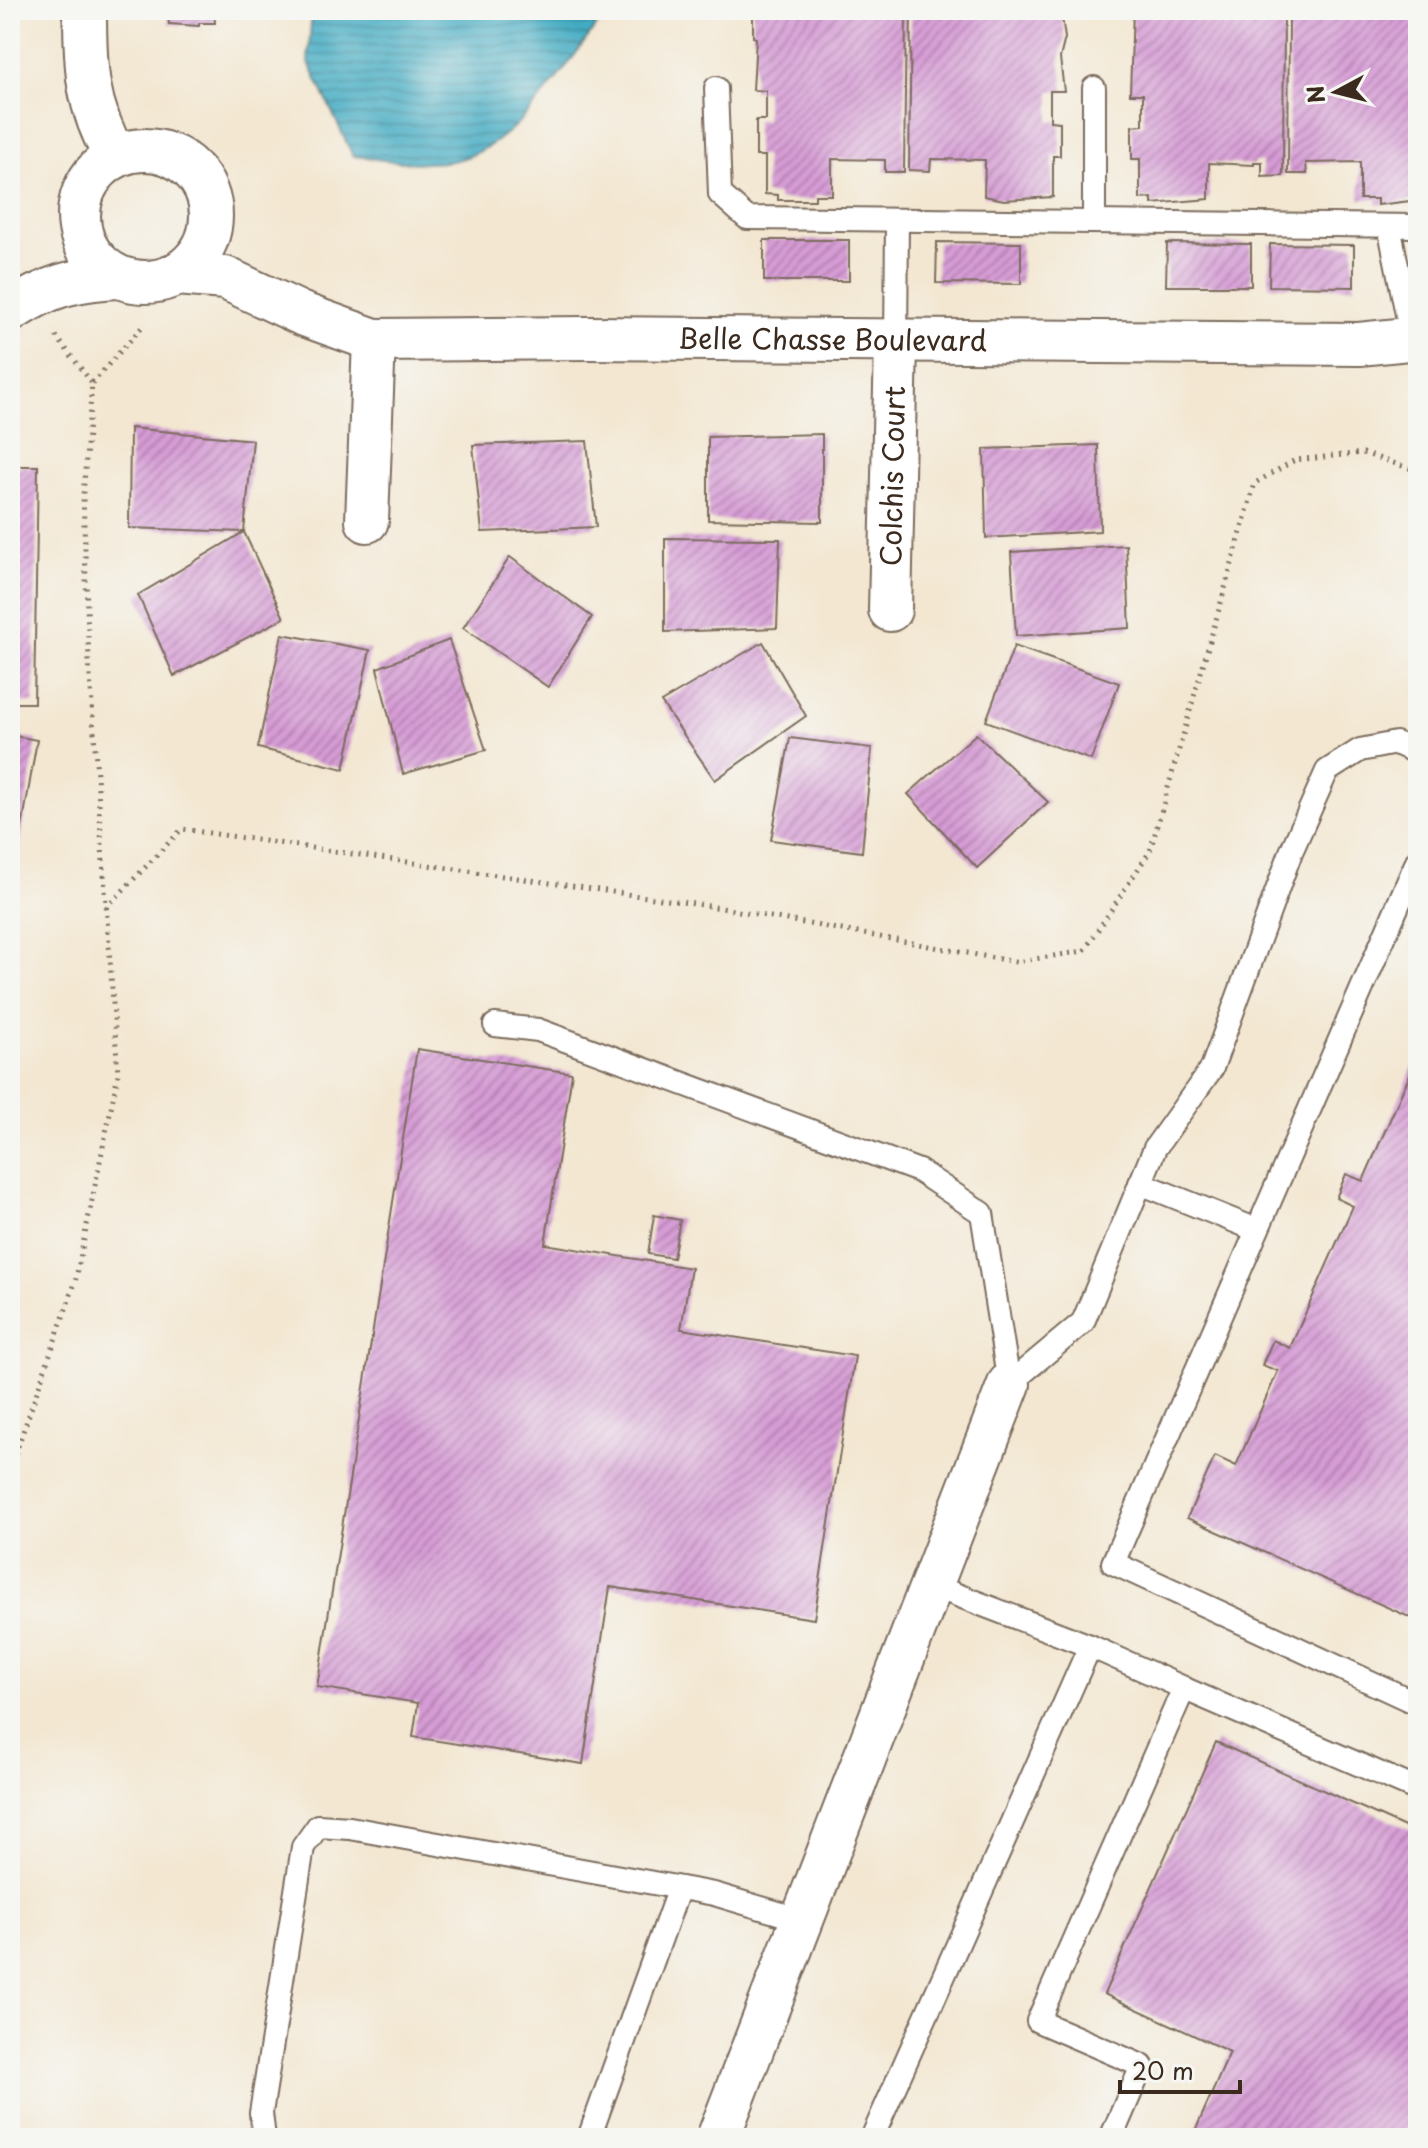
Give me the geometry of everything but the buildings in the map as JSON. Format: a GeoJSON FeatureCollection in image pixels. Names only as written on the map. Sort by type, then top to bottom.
{"type":"FeatureCollection","features":[{"type":"Feature","properties":{"kind":"street"},"geometry":{"type":"LineString","coordinates":[[85,10],[85,77],[98,126],[115,156],[87,183],[79,207],[82,235],[92,257],[117,277]]}},
{"type":"Feature","properties":{"kind":"street","name":"Belle Chasse Boulevard"},"geometry":{"type":"LineString","coordinates":[[115,156],[137,150],[167,153],[189,166],[202,182],[211,207],[211,221],[223,261],[254,291]]}},
{"type":"Feature","properties":{"kind":"street"},"geometry":{"type":"LineString","coordinates":[[177,274],[202,251],[211,221]]}},
{"type":"Feature","properties":{"kind":"street"},"geometry":{"type":"LineString","coordinates":[[29,299],[82,235]]}},
{"type":"Feature","properties":{"kind":"street","name":"Belle Chasse Boulevard"},"geometry":{"type":"LineString","coordinates":[[29,299],[76,279],[117,277],[147,283],[177,274],[225,278],[374,340],[589,338],[896,343],[1359,344],[1415,339]]}},
{"type":"Feature","properties":{"kind":"street"},"geometry":{"type":"LineString","coordinates":[[367,521],[374,340]]}},
{"type":"Feature","properties":{"kind":"street","name":"Colchis Court"},"geometry":{"type":"LineString","coordinates":[[890,610],[896,343]]}},
{"type":"Feature","properties":{"kind":"street"},"geometry":{"type":"LineString","coordinates":[[718,2138],[1009,1384]]}},
{"type":"Feature","properties":{"kind":"lane"},"geometry":{"type":"LineString","coordinates":[[716,88],[720,194],[747,218],[1418,226]]}},
{"type":"Feature","properties":{"kind":"lane"},"geometry":{"type":"LineString","coordinates":[[1094,88],[1094,222]]}},
{"type":"Feature","properties":{"kind":"lane"},"geometry":{"type":"LineString","coordinates":[[896,343],[897,220]]}},
{"type":"Feature","properties":{"kind":"lane"},"geometry":{"type":"LineString","coordinates":[[1389,226],[1415,339]]}},
{"type":"Feature","properties":{"kind":"lane"},"geometry":{"type":"LineString","coordinates":[[1009,1384],[1083,1322],[1155,1148],[1212,1068],[1291,852],[1327,771],[1360,750],[1396,743],[1418,753]]}},
{"type":"Feature","properties":{"kind":"lane"},"geometry":{"type":"LineString","coordinates":[[1418,859],[1113,1563],[1418,1704]]}},
{"type":"Feature","properties":{"kind":"lane"},"geometry":{"type":"LineString","coordinates":[[495,1025],[538,1030],[919,1171],[982,1213],[1009,1384]]}},
{"type":"Feature","properties":{"kind":"lane"},"geometry":{"type":"LineString","coordinates":[[1140,1183],[1257,1230]]}},
{"type":"Feature","properties":{"kind":"lane"},"geometry":{"type":"LineString","coordinates":[[931,1585],[1090,1646],[1418,1790]]}},
{"type":"Feature","properties":{"kind":"lane"},"geometry":{"type":"LineString","coordinates":[[872,2138],[1090,1646]]}},
{"type":"Feature","properties":{"kind":"lane"},"geometry":{"type":"LineString","coordinates":[[1111,2138],[1142,2066],[1038,2021],[1184,1688],[1178,1686]]}},
{"type":"Feature","properties":{"kind":"lane"},"geometry":{"type":"LineString","coordinates":[[264,2138],[261,2113],[303,1847],[318,1826],[350,1828],[714,1894],[802,1920]]}},
{"type":"Feature","properties":{"kind":"lane"},"geometry":{"type":"LineString","coordinates":[[589,2138],[679,1888]]}},
{"type":"Feature","properties":{"kind":"path"},"geometry":{"type":"LineString","coordinates":[[29,299],[92,383]]}},
{"type":"Feature","properties":{"kind":"path"},"geometry":{"type":"LineString","coordinates":[[10,1469],[75,1283],[118,1074],[89,662],[83,496],[92,383],[142,327]]}},
{"type":"Feature","properties":{"kind":"path"},"geometry":{"type":"LineString","coordinates":[[106,908],[182,829],[722,908],[1016,962],[1084,951],[1150,851],[1255,483],[1295,460],[1363,453],[1418,471]]}},
{"type":"Feature","properties":{"kind":"water"},"geometry":{"type":"Polygon","coordinates":[[[312,10],[643,10],[627,19],[598,24],[535,106],[496,141],[475,154],[452,161],[428,163],[353,156],[308,61],[312,10]]]}}]}
